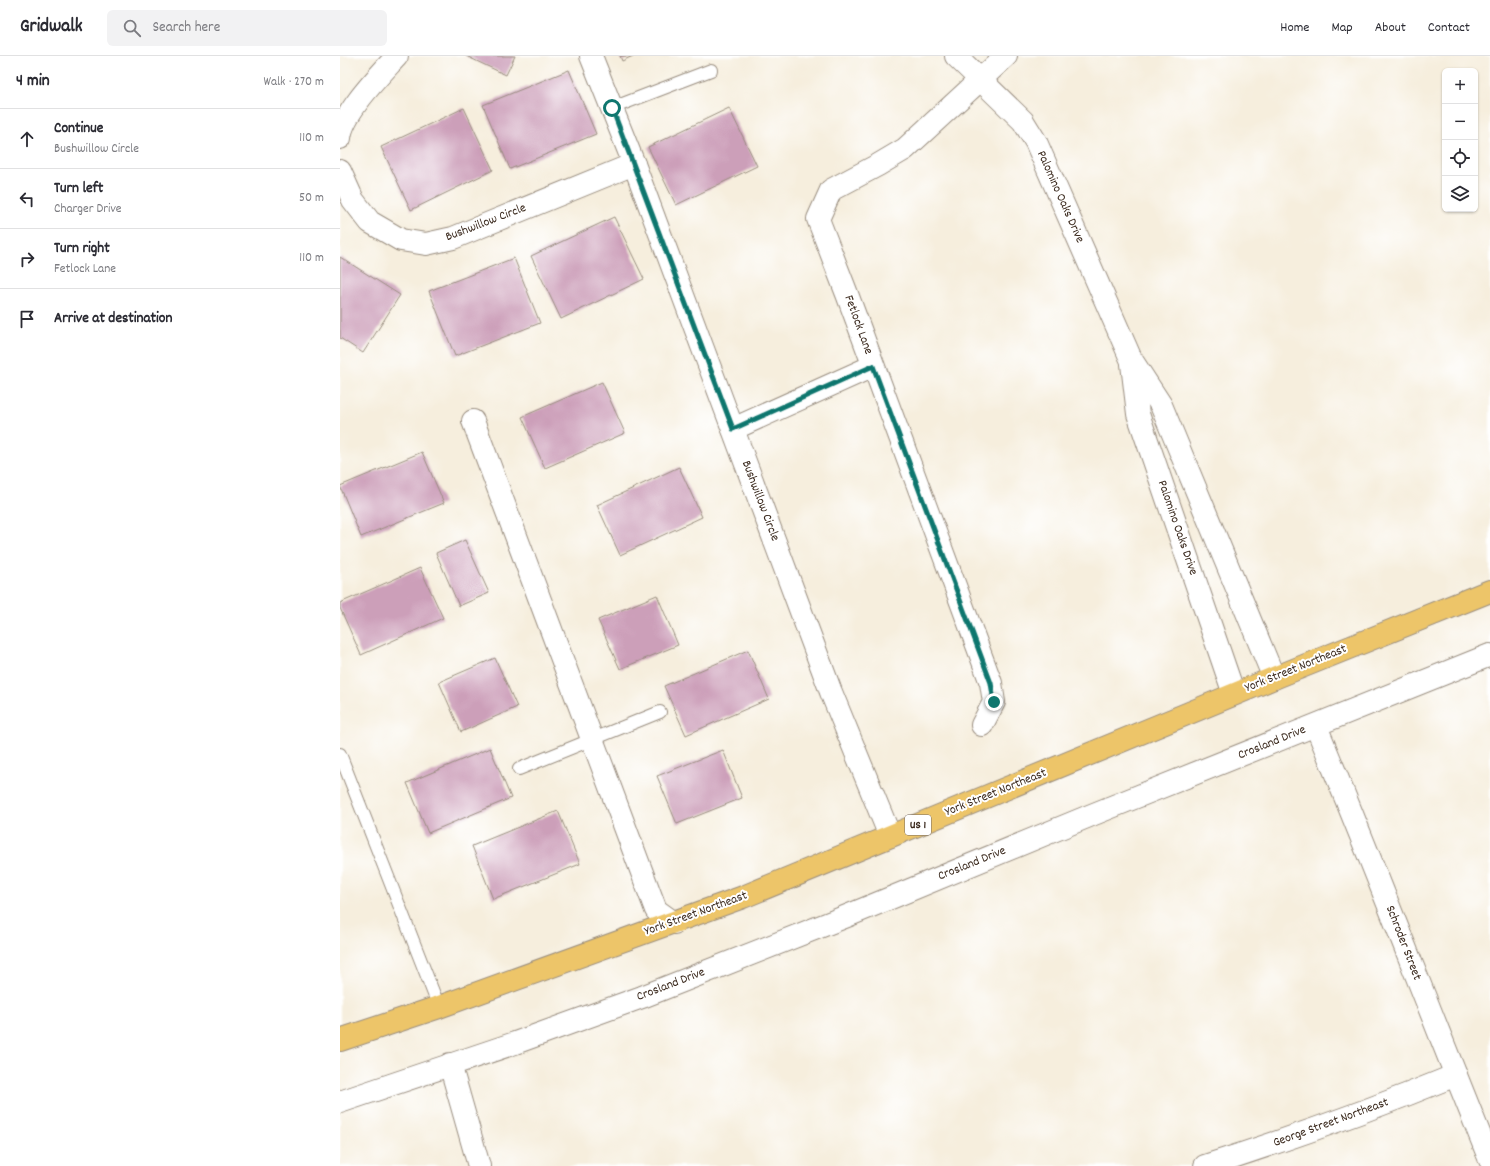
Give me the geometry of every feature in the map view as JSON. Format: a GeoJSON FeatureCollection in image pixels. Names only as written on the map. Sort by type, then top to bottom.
{"type":"FeatureCollection","features":[{"type":"Feature","properties":{"kind":"highway","name":"York Street Northeast"},"geometry":{"type":"LineString","coordinates":[[340,1040],[439,1007],[743,897],[1234,694],[1490,591]]}},
{"type":"Feature","properties":{"kind":"street"},"geometry":{"type":"LineString","coordinates":[[340,138],[340,130],[360,96],[397,56]]}},
{"type":"Feature","properties":{"kind":"street","name":"Bushwillow Circle"},"geometry":{"type":"LineString","coordinates":[[591,56],[634,164],[831,692],[890,836]]}},
{"type":"Feature","properties":{"kind":"street","name":"Palomino Oaks Drive"},"geometry":{"type":"LineString","coordinates":[[956,56],[979,80],[1023,121],[1036,142],[1131,359],[1161,405],[1274,678]]}},
{"type":"Feature","properties":{"kind":"street","name":"Fetlock Lane"},"geometry":{"type":"LineString","coordinates":[[982,725],[994,702],[991,683],[818,220],[831,190],[905,149],[1006,56]]}},
{"type":"Feature","properties":{"kind":"street","name":"Bushwillow Circle"},"geometry":{"type":"LineString","coordinates":[[340,171],[353,200],[370,222],[401,240],[426,244],[453,238],[634,164]]}},
{"type":"Feature","properties":{"kind":"street","name":"Palomino Oaks Drive"},"geometry":{"type":"LineString","coordinates":[[1131,359],[1138,414],[1234,694]]}},
{"type":"Feature","properties":{"kind":"street"},"geometry":{"type":"LineString","coordinates":[[733,429],[873,366]]}},
{"type":"Feature","properties":{"kind":"street"},"geometry":{"type":"LineString","coordinates":[[473,421],[656,910],[674,923]]}},
{"type":"Feature","properties":{"kind":"street","name":"Crosland Drive"},"geometry":{"type":"LineString","coordinates":[[340,1102],[515,1043],[642,997],[847,916],[1101,811],[1490,656]]}},
{"type":"Feature","properties":{"kind":"street","name":"Schroder Street"},"geometry":{"type":"LineString","coordinates":[[1316,726],[1362,836],[1490,1160]]}},
{"type":"Feature","properties":{"kind":"street"},"geometry":{"type":"LineString","coordinates":[[450,1064],[479,1166]]}},
{"type":"Feature","properties":{"kind":"street","name":"George Street Northeast"},"geometry":{"type":"LineString","coordinates":[[1205,1166],[1264,1148],[1392,1101],[1456,1075]]}},
{"type":"Feature","properties":{"kind":"lane"},"geometry":{"type":"LineString","coordinates":[[612,108],[711,70]]}},
{"type":"Feature","properties":{"kind":"lane"},"geometry":{"type":"LineString","coordinates":[[519,769],[660,712]]}},
{"type":"Feature","properties":{"kind":"lane"},"geometry":{"type":"LineString","coordinates":[[340,754],[439,1007]]}},
{"type":"Feature","properties":{"kind":"building"},"geometry":{"type":"Polygon","coordinates":[[[466,56],[515,56],[506,75],[466,56]]]}},
{"type":"Feature","properties":{"kind":"building"},"geometry":{"type":"Polygon","coordinates":[[[620,56],[633,56],[622,61],[620,56]]]}},
{"type":"Feature","properties":{"kind":"building"},"geometry":{"type":"Polygon","coordinates":[[[569,70],[596,134],[510,169],[483,105],[569,70]]]}},
{"type":"Feature","properties":{"kind":"building"},"geometry":{"type":"Polygon","coordinates":[[[464,108],[493,170],[411,210],[381,147],[464,108]]]}},
{"type":"Feature","properties":{"kind":"building"},"geometry":{"type":"Polygon","coordinates":[[[729,108],[757,166],[676,205],[648,147],[729,108]]]}},
{"type":"Feature","properties":{"kind":"building"},"geometry":{"type":"Polygon","coordinates":[[[614,217],[644,279],[561,319],[531,256],[614,217]]]}},
{"type":"Feature","properties":{"kind":"building"},"geometry":{"type":"Polygon","coordinates":[[[340,257],[400,295],[363,353],[340,338],[340,257]]]}},
{"type":"Feature","properties":{"kind":"building"},"geometry":{"type":"Polygon","coordinates":[[[514,258],[540,323],[455,356],[429,291],[514,258]]]}},
{"type":"Feature","properties":{"kind":"building"},"geometry":{"type":"Polygon","coordinates":[[[602,382],[625,433],[545,468],[522,417],[602,382]]]}},
{"type":"Feature","properties":{"kind":"building"},"geometry":{"type":"Polygon","coordinates":[[[422,452],[444,503],[361,537],[340,486],[422,452]]]}},
{"type":"Feature","properties":{"kind":"building"},"geometry":{"type":"Polygon","coordinates":[[[679,467],[702,517],[620,555],[597,505],[679,467]]]}},
{"type":"Feature","properties":{"kind":"building"},"geometry":{"type":"Polygon","coordinates":[[[465,540],[489,593],[459,606],[436,553],[465,540]]]}},
{"type":"Feature","properties":{"kind":"building"},"geometry":{"type":"Polygon","coordinates":[[[420,568],[443,618],[361,655],[340,608],[340,603],[420,568]]]}},
{"type":"Feature","properties":{"kind":"building"},"geometry":{"type":"Polygon","coordinates":[[[657,595],[678,645],[620,669],[598,620],[657,595]]]}},
{"type":"Feature","properties":{"kind":"building"},"geometry":{"type":"Polygon","coordinates":[[[748,650],[769,699],[686,735],[664,686],[748,650]]]}},
{"type":"Feature","properties":{"kind":"building"},"geometry":{"type":"Polygon","coordinates":[[[495,658],[517,707],[461,732],[439,682],[495,658]]]}},
{"type":"Feature","properties":{"kind":"building"},"geometry":{"type":"Polygon","coordinates":[[[490,748],[511,798],[428,833],[407,783],[490,748]]]}},
{"type":"Feature","properties":{"kind":"building"},"geometry":{"type":"Polygon","coordinates":[[[723,750],[742,798],[677,824],[657,776],[723,750]]]}},
{"type":"Feature","properties":{"kind":"building"},"geometry":{"type":"Polygon","coordinates":[[[558,811],[580,864],[493,899],[472,846],[558,811]]]}},
{"type":"Feature","properties":{"kind":"route"},"geometry":{"type":"LineString","coordinates":[[612,108],[733,429],[873,366],[991,683],[994,702]]}}]}
